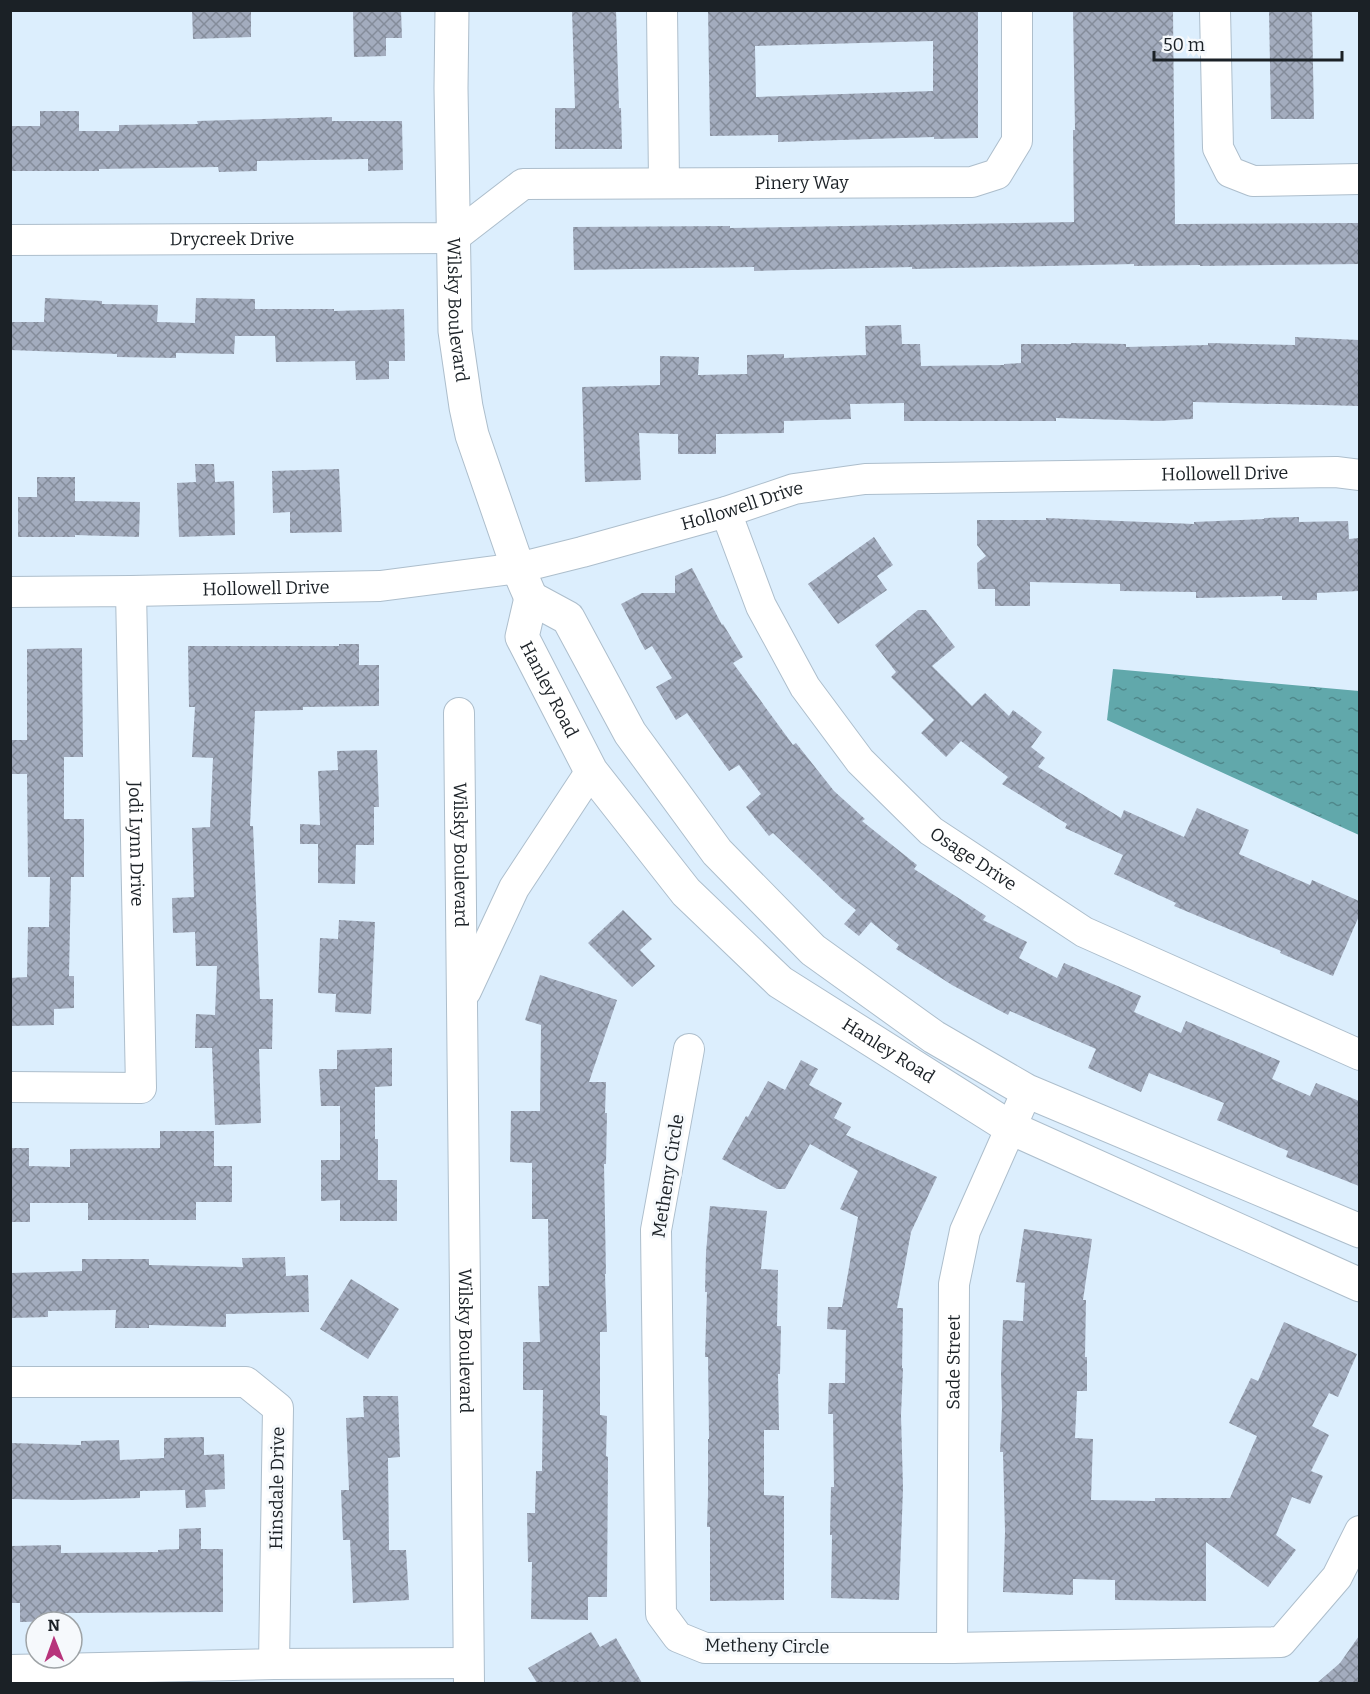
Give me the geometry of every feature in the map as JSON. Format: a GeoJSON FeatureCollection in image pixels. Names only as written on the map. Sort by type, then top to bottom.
{"type":"FeatureCollection","features":[{"type":"Feature","properties":{"kind":"main road","name":"Wilsky Boulevard"},"geometry":{"type":"LineString","coordinates":[[452,10],[455,330],[465,407],[472,435],[524,583]]}},
{"type":"Feature","properties":{"kind":"main road","name":"Hanley Road"},"geometry":{"type":"LineString","coordinates":[[524,583],[522,637],[591,771],[686,892],[780,982],[1011,1128],[1359,1285]]}},
{"type":"Feature","properties":{"kind":"main road","name":"Hanley Road"},"geometry":{"type":"LineString","coordinates":[[524,583],[568,618],[630,733],[717,852],[813,950],[934,1037],[1028,1091],[1359,1231]]}},
{"type":"Feature","properties":{"kind":"street"},"geometry":{"type":"LineString","coordinates":[[662,10],[664,182]]}},
{"type":"Feature","properties":{"kind":"street","name":"Pinery Way"},"geometry":{"type":"LineString","coordinates":[[453,238],[523,184],[972,182],[997,174],[1017,141],[1017,10]]}},
{"type":"Feature","properties":{"kind":"street"},"geometry":{"type":"LineString","coordinates":[[1215,10],[1218,148],[1230,172],[1253,181],[1359,179]]}},
{"type":"Feature","properties":{"kind":"street","name":"Drycreek Drive"},"geometry":{"type":"LineString","coordinates":[[10,240],[453,238]]}},
{"type":"Feature","properties":{"kind":"street","name":"Hollowell Drive"},"geometry":{"type":"LineString","coordinates":[[131,591],[524,583],[794,489],[865,479],[1336,472],[1359,475]]}},
{"type":"Feature","properties":{"kind":"street","name":"Osage Drive"},"geometry":{"type":"LineString","coordinates":[[726,512],[761,606],[805,687],[860,761],[931,831],[1084,932],[1359,1055]]}},
{"type":"Feature","properties":{"kind":"street"},"geometry":{"type":"LineString","coordinates":[[10,592],[131,591]]}},
{"type":"Feature","properties":{"kind":"street","name":"Jodi Lynn Drive"},"geometry":{"type":"LineString","coordinates":[[10,1087],[141,1088],[131,591]]}},
{"type":"Feature","properties":{"kind":"street","name":"Wilsky Boulevard"},"geometry":{"type":"LineString","coordinates":[[459,713],[468,1673]]}},
{"type":"Feature","properties":{"kind":"street","name":"Wilsky Boulevard"},"geometry":{"type":"LineString","coordinates":[[462,999],[514,888],[591,771]]}},
{"type":"Feature","properties":{"kind":"street","name":"Metheny Circle"},"geometry":{"type":"LineString","coordinates":[[689,1049],[656,1230],[661,1614],[678,1637],[705,1648],[952,1648],[1281,1642],[1337,1577],[1359,1532]]}},
{"type":"Feature","properties":{"kind":"street","name":"Sade Street"},"geometry":{"type":"LineString","coordinates":[[952,1648],[954,1284],[965,1231],[1028,1091]]}},
{"type":"Feature","properties":{"kind":"street","name":"Hinsdale Drive"},"geometry":{"type":"LineString","coordinates":[[10,1382],[246,1382],[278,1408],[274,1664]]}},
{"type":"Feature","properties":{"kind":"street"},"geometry":{"type":"LineString","coordinates":[[10,1670],[274,1664],[468,1673]]}},
{"type":"Feature","properties":{"kind":"water"},"geometry":{"type":"Polygon","coordinates":[[[1113,669],[1359,691],[1359,835],[1107,720],[1113,669]]]}},
{"type":"Feature","properties":{"kind":"building"},"geometry":{"type":"Polygon","coordinates":[[[192,10],[251,10],[251,37],[193,39],[192,10]]]}},
{"type":"Feature","properties":{"kind":"building"},"geometry":{"type":"Polygon","coordinates":[[[353,10],[401,10],[402,38],[386,38],[386,56],[354,57],[353,10]]]}},
{"type":"Feature","properties":{"kind":"building"},"geometry":{"type":"Polygon","coordinates":[[[572,10],[616,10],[622,149],[555,149],[555,108],[575,108],[572,10]]]}},
{"type":"Feature","properties":{"kind":"building"},"geometry":{"type":"Polygon","coordinates":[[[708,10],[978,10],[978,138],[934,139],[934,137],[778,142],[778,135],[710,136],[708,10]],[[933,41],[755,46],[756,97],[933,91],[933,41]]]}},
{"type":"Feature","properties":{"kind":"building"},"geometry":{"type":"Polygon","coordinates":[[[1073,10],[1173,10],[1175,224],[1359,223],[1359,264],[1134,266],[1134,264],[754,271],[754,267],[574,270],[573,227],[730,226],[730,228],[1074,222],[1073,10]]]}},
{"type":"Feature","properties":{"kind":"building"},"geometry":{"type":"Polygon","coordinates":[[[1269,10],[1312,10],[1314,119],[1271,119],[1269,10]]]}},
{"type":"Feature","properties":{"kind":"building"},"geometry":{"type":"Polygon","coordinates":[[[40,111],[79,111],[79,131],[119,131],[119,125],[198,124],[197,121],[332,117],[332,121],[402,121],[403,170],[368,171],[368,159],[257,161],[257,171],[219,172],[218,167],[10,171],[10,126],[40,126],[40,111]]]}},
{"type":"Feature","properties":{"kind":"building"},"geometry":{"type":"Polygon","coordinates":[[[45,298],[102,301],[102,304],[158,305],[157,322],[195,323],[196,298],[255,299],[255,309],[334,309],[334,311],[404,309],[405,361],[389,361],[389,379],[356,380],[355,361],[276,362],[275,336],[235,336],[234,354],[176,353],[176,358],[117,357],[117,354],[10,350],[10,322],[44,322],[45,298]]]}},
{"type":"Feature","properties":{"kind":"building"},"geometry":{"type":"Polygon","coordinates":[[[901,325],[902,344],[920,344],[921,366],[1021,363],[1021,344],[1126,344],[1126,347],[1208,345],[1208,343],[1295,345],[1295,337],[1359,340],[1359,406],[1193,402],[1193,419],[1159,421],[1056,418],[1056,421],[904,421],[904,403],[850,404],[851,419],[784,421],[784,433],[716,434],[716,454],[678,454],[678,434],[639,433],[641,480],[585,482],[582,387],[660,385],[660,356],[699,357],[698,375],[747,374],[747,355],[784,354],[784,358],[866,355],[865,326],[901,325]]]}},
{"type":"Feature","properties":{"kind":"building"},"geometry":{"type":"Polygon","coordinates":[[[195,464],[214,464],[215,482],[234,481],[235,535],[179,537],[177,483],[196,482],[195,464]]]}},
{"type":"Feature","properties":{"kind":"building"},"geometry":{"type":"Polygon","coordinates":[[[339,469],[342,532],[290,533],[290,512],[273,513],[272,471],[339,469]]]}},
{"type":"Feature","properties":{"kind":"building"},"geometry":{"type":"Polygon","coordinates":[[[37,477],[75,477],[75,501],[140,502],[139,537],[75,535],[75,537],[18,537],[18,497],[37,497],[37,477]]]}},
{"type":"Feature","properties":{"kind":"building"},"geometry":{"type":"Polygon","coordinates":[[[1299,517],[1299,522],[1348,521],[1349,539],[1359,538],[1359,591],[1317,593],[1317,600],[1282,600],[1282,596],[1196,598],[1196,592],[1120,591],[1120,584],[1030,582],[1030,606],[995,606],[995,589],[978,589],[977,563],[986,556],[977,545],[977,520],[1046,520],[1046,518],[1194,524],[1194,522],[1299,517]]]}},
{"type":"Feature","properties":{"kind":"building"},"geometry":{"type":"Polygon","coordinates":[[[874,537],[893,565],[877,576],[887,590],[838,624],[808,584],[874,537]]]}},
{"type":"Feature","properties":{"kind":"building"},"geometry":{"type":"Polygon","coordinates":[[[692,568],[722,625],[743,657],[733,663],[793,745],[796,743],[834,791],[865,819],[862,821],[917,865],[914,869],[986,916],[983,920],[1027,942],[1019,958],[1057,978],[1064,963],[1141,996],[1134,1012],[1181,1033],[1186,1021],[1280,1061],[1272,1079],[1310,1096],[1316,1083],[1359,1101],[1359,1186],[1286,1157],[1288,1151],[1217,1120],[1224,1103],[1149,1073],[1141,1092],[1088,1068],[1096,1049],[1010,1011],[1008,1015],[952,985],[896,949],[899,945],[871,922],[859,936],[844,924],[856,910],[773,833],[769,836],[746,807],[761,794],[739,765],[729,771],[687,713],[676,720],[656,687],[672,678],[652,646],[645,650],[621,604],[642,593],[675,593],[675,576],[692,568]]]}},
{"type":"Feature","properties":{"kind":"building"},"geometry":{"type":"Polygon","coordinates":[[[918,610],[926,610],[955,647],[932,666],[972,706],[985,693],[1009,716],[1013,710],[1042,732],[1031,747],[1045,758],[1038,767],[1121,818],[1124,810],[1184,837],[1197,808],[1249,830],[1239,854],[1310,885],[1312,880],[1359,901],[1359,916],[1333,976],[1280,953],[1281,951],[1174,906],[1176,903],[1114,874],[1123,855],[1065,828],[1067,824],[1002,784],[1008,777],[961,741],[946,757],[921,733],[934,720],[891,677],[896,672],[875,645],[918,610]]]}},
{"type":"Feature","properties":{"kind":"building"},"geometry":{"type":"Polygon","coordinates":[[[339,644],[359,644],[359,665],[379,665],[379,706],[303,707],[303,710],[255,711],[250,826],[253,826],[260,999],[273,999],[272,1049],[259,1049],[261,1123],[215,1125],[212,1048],[195,1048],[196,1014],[215,1015],[217,966],[196,966],[195,932],[173,933],[172,898],[194,897],[192,828],[210,827],[213,758],[192,757],[195,707],[189,707],[188,646],[339,646],[339,644]]]}},
{"type":"Feature","properties":{"kind":"building"},"geometry":{"type":"Polygon","coordinates":[[[82,648],[83,757],[64,757],[64,819],[84,819],[84,877],[71,877],[69,976],[74,976],[74,1008],[54,1009],[54,1025],[11,1026],[10,978],[27,977],[28,927],[49,927],[50,877],[28,877],[27,774],[10,774],[10,740],[27,740],[27,649],[82,648]]]}},
{"type":"Feature","properties":{"kind":"building"},"geometry":{"type":"Polygon","coordinates":[[[377,750],[379,807],[374,807],[374,845],[356,845],[355,884],[318,883],[318,844],[300,844],[300,824],[320,825],[318,771],[338,770],[337,751],[377,750]]]}},
{"type":"Feature","properties":{"kind":"building"},"geometry":{"type":"Polygon","coordinates":[[[623,910],[652,939],[640,950],[655,966],[632,987],[588,943],[623,910]]]}},
{"type":"Feature","properties":{"kind":"building"},"geometry":{"type":"Polygon","coordinates":[[[339,920],[375,922],[371,1014],[335,1012],[336,994],[318,993],[320,938],[338,939],[339,920]]]}},
{"type":"Feature","properties":{"kind":"building"},"geometry":{"type":"Polygon","coordinates":[[[540,975],[617,1000],[589,1082],[606,1082],[606,1164],[604,1164],[607,1332],[600,1332],[600,1415],[607,1416],[606,1456],[608,1457],[607,1597],[588,1597],[588,1620],[531,1619],[532,1562],[528,1562],[527,1513],[535,1513],[536,1471],[542,1471],[543,1390],[523,1390],[523,1342],[540,1342],[538,1286],[549,1286],[548,1219],[532,1219],[532,1163],[510,1162],[511,1111],[540,1111],[541,1025],[525,1020],[540,975]]]}},
{"type":"Feature","properties":{"kind":"building"},"geometry":{"type":"Polygon","coordinates":[[[392,1048],[392,1086],[375,1087],[375,1139],[378,1139],[378,1180],[397,1180],[397,1221],[340,1221],[340,1200],[321,1201],[321,1160],[340,1160],[340,1106],[321,1106],[319,1069],[337,1069],[337,1050],[392,1048]]]}},
{"type":"Feature","properties":{"kind":"building"},"geometry":{"type":"Polygon","coordinates":[[[801,1060],[818,1069],[809,1085],[842,1103],[834,1118],[851,1127],[846,1135],[937,1177],[911,1232],[897,1308],[903,1308],[901,1415],[903,1488],[899,1600],[831,1598],[831,1487],[834,1487],[833,1414],[828,1414],[829,1383],[845,1383],[846,1330],[827,1329],[828,1307],[842,1307],[858,1217],[840,1209],[858,1171],[810,1144],[785,1189],[777,1189],[722,1159],[768,1081],[785,1090],[801,1060]]]}},
{"type":"Feature","properties":{"kind":"building"},"geometry":{"type":"Polygon","coordinates":[[[160,1131],[214,1131],[214,1166],[232,1166],[232,1202],[196,1202],[196,1220],[88,1220],[88,1203],[30,1203],[30,1222],[10,1222],[10,1148],[29,1148],[29,1166],[70,1167],[70,1149],[160,1148],[160,1131]]]}},
{"type":"Feature","properties":{"kind":"building"},"geometry":{"type":"Polygon","coordinates":[[[710,1206],[767,1211],[761,1269],[778,1270],[777,1326],[781,1326],[780,1374],[778,1374],[779,1430],[764,1430],[764,1495],[784,1496],[784,1600],[710,1601],[710,1527],[707,1527],[708,1357],[705,1357],[707,1292],[705,1292],[710,1206]]]}},
{"type":"Feature","properties":{"kind":"building"},"geometry":{"type":"Polygon","coordinates":[[[1024,1229],[1092,1239],[1083,1300],[1086,1300],[1087,1391],[1077,1391],[1075,1438],[1093,1439],[1091,1500],[1155,1501],[1155,1498],[1230,1498],[1257,1436],[1229,1423],[1251,1378],[1258,1381],[1284,1322],[1357,1354],[1338,1397],[1329,1393],[1312,1426],[1329,1435],[1311,1471],[1323,1476],[1310,1504],[1292,1497],[1276,1535],[1296,1550],[1268,1587],[1206,1542],[1206,1601],[1115,1600],[1115,1580],[1073,1579],[1073,1595],[1003,1592],[1005,1532],[1003,1452],[1000,1452],[1003,1320],[1023,1321],[1025,1283],[1016,1282],[1024,1229]]]}},
{"type":"Feature","properties":{"kind":"building"},"geometry":{"type":"Polygon","coordinates":[[[285,1257],[286,1276],[308,1275],[309,1312],[226,1314],[226,1327],[149,1325],[149,1328],[115,1328],[116,1310],[48,1311],[48,1317],[10,1318],[10,1273],[82,1271],[82,1259],[149,1259],[149,1265],[243,1267],[242,1258],[285,1257]]]}},
{"type":"Feature","properties":{"kind":"building"},"geometry":{"type":"Polygon","coordinates":[[[351,1279],[399,1309],[368,1359],[320,1329],[351,1279]]]}},
{"type":"Feature","properties":{"kind":"building"},"geometry":{"type":"Polygon","coordinates":[[[363,1396],[398,1396],[400,1457],[388,1458],[389,1550],[406,1550],[409,1600],[353,1603],[350,1540],[343,1540],[341,1490],[349,1490],[346,1418],[364,1417],[363,1396]]]}},
{"type":"Feature","properties":{"kind":"building"},"geometry":{"type":"Polygon","coordinates":[[[204,1437],[204,1455],[224,1454],[225,1489],[205,1490],[206,1507],[186,1508],[185,1490],[140,1491],[140,1498],[10,1499],[10,1443],[81,1445],[81,1441],[119,1440],[120,1460],[164,1458],[164,1438],[204,1437]]]}},
{"type":"Feature","properties":{"kind":"building"},"geometry":{"type":"Polygon","coordinates":[[[201,1528],[201,1549],[223,1549],[223,1612],[84,1613],[84,1610],[24,1610],[24,1622],[20,1622],[20,1603],[10,1603],[10,1546],[61,1545],[61,1553],[158,1552],[158,1550],[179,1549],[179,1529],[201,1528]]]}},
{"type":"Feature","properties":{"kind":"building"},"geometry":{"type":"Polygon","coordinates":[[[591,1632],[600,1647],[616,1638],[642,1683],[537,1683],[528,1668],[591,1632]]]}},
{"type":"Feature","properties":{"kind":"building"},"geometry":{"type":"Polygon","coordinates":[[[1359,1636],[1359,1683],[1317,1683],[1340,1663],[1359,1636]]]}}]}
